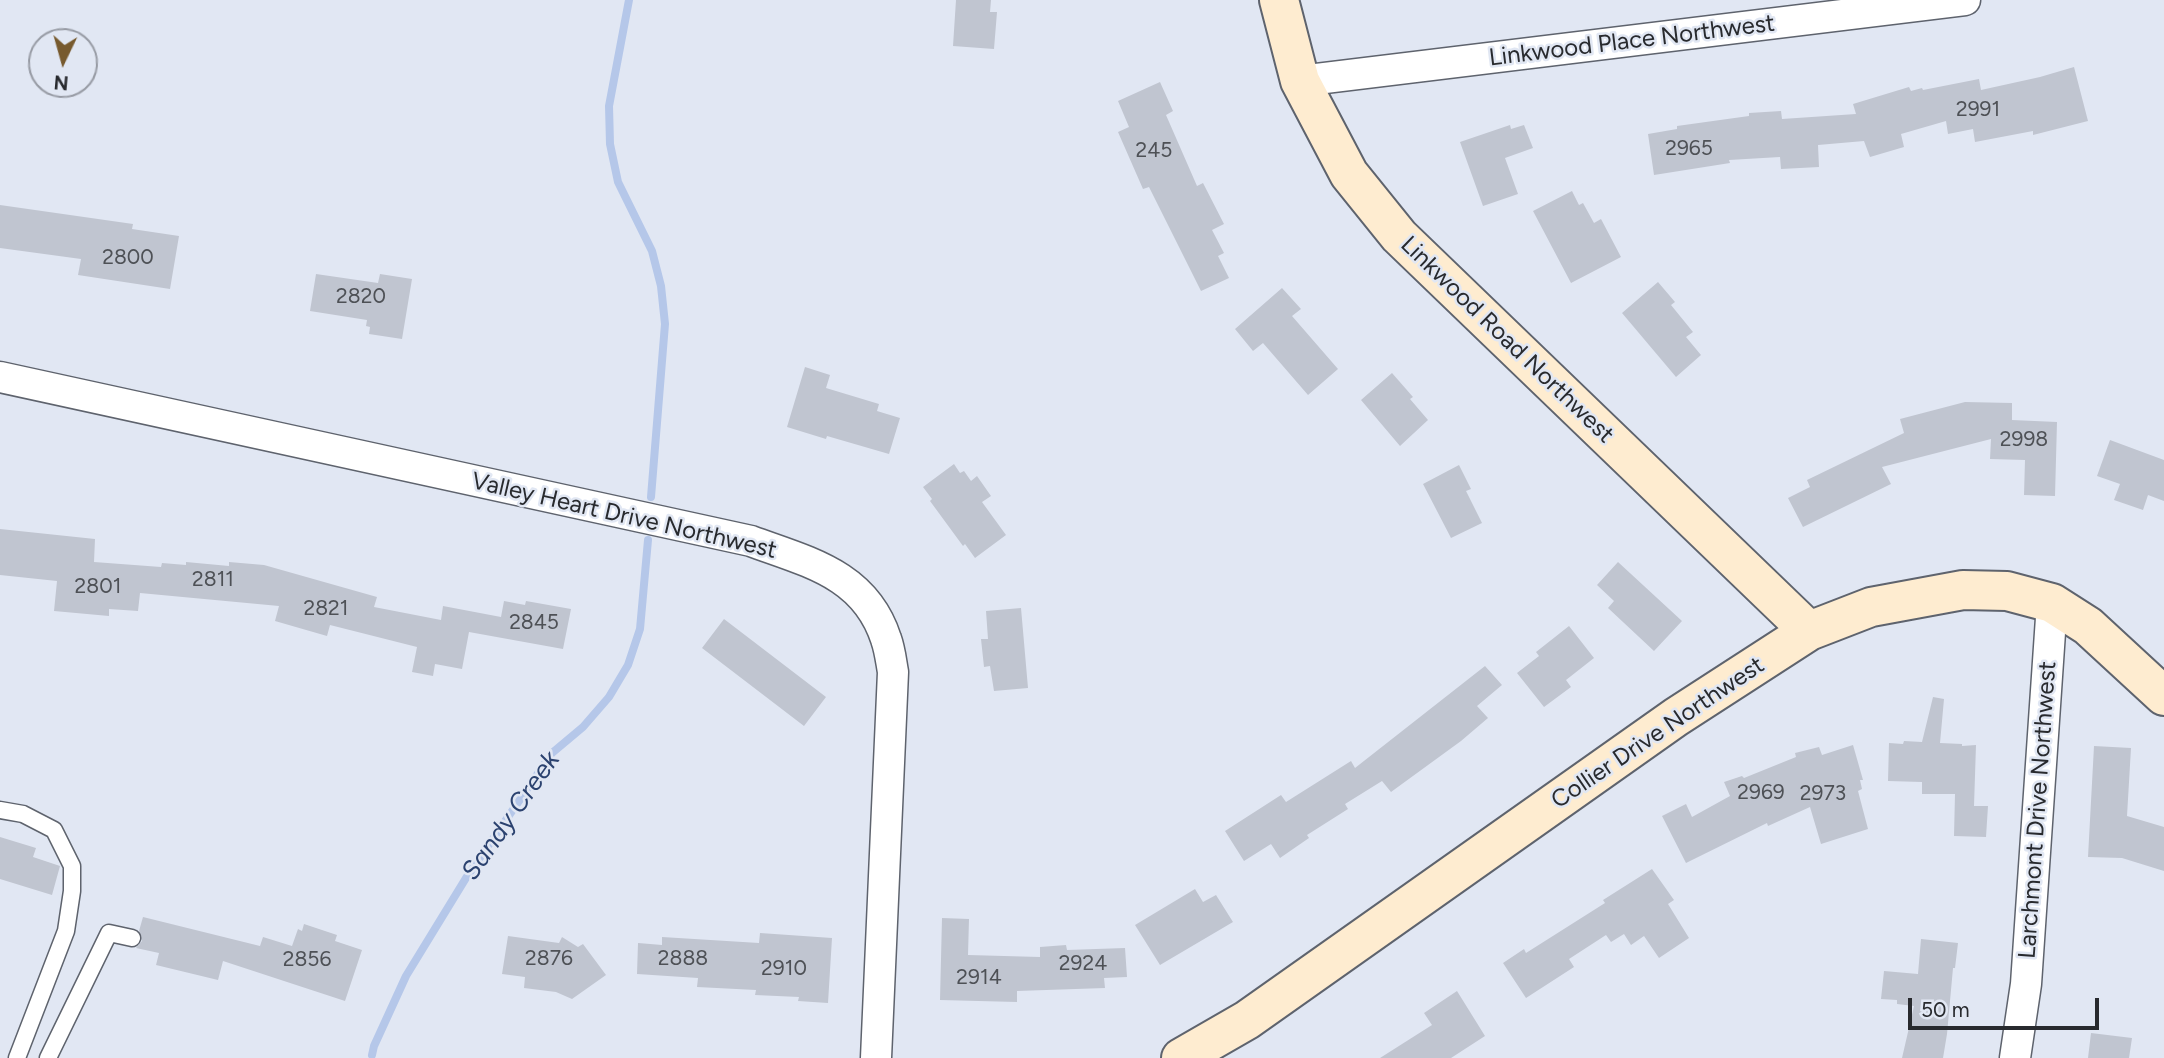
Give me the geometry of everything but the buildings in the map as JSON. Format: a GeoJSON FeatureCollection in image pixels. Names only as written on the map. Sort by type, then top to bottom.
{"type":"FeatureCollection","features":[{"type":"Feature","properties":{"kind":"main road","name":"Linkwood Road Northwest"},"geometry":{"type":"LineString","coordinates":[[1279,0],[1300,81],[1349,174],[1399,236],[1809,631]]}},
{"type":"Feature","properties":{"kind":"main road","name":"Collier Drive Northwest"},"geometry":{"type":"LineString","coordinates":[[1181,1058],[1247,1020],[1676,718],[1809,631],[1871,607],[1963,590],[2007,591],[2052,603],[2088,626],[2164,696]]}},
{"type":"Feature","properties":{"kind":"street","name":"Linkwood Place Northwest"},"geometry":{"type":"LineString","coordinates":[[1300,81],[1965,0]]}},
{"type":"Feature","properties":{"kind":"street","name":"Valley Heart Drive Northwest"},"geometry":{"type":"LineString","coordinates":[[0,377],[751,541],[825,568],[855,588],[870,607],[886,638],[893,672],[876,1058]]}},
{"type":"Feature","properties":{"kind":"street","name":"Larchmont Drive Northwest"},"geometry":{"type":"LineString","coordinates":[[2015,1058],[2026,984],[2052,603]]}},
{"type":"Feature","properties":{"kind":"lane"},"geometry":{"type":"LineString","coordinates":[[0,810],[23,814],[54,830],[72,866],[72,891],[66,931],[17,1058]]}},
{"type":"Feature","properties":{"kind":"lane"},"geometry":{"type":"LineString","coordinates":[[48,1058],[109,933],[132,938]]}},
{"type":"Feature","properties":{"kind":"waterway","name":"Sandy Creek"},"geometry":{"type":"LineString","coordinates":[[629,0],[609,106],[610,144],[618,182],[652,251],[661,286],[665,324],[651,497]]}},
{"type":"Feature","properties":{"kind":"waterway","name":"Sandy Creek"},"geometry":{"type":"LineString","coordinates":[[372,1055],[406,976],[466,878],[552,753],[583,727],[609,697],[628,665],[640,629],[648,540]]}}]}
